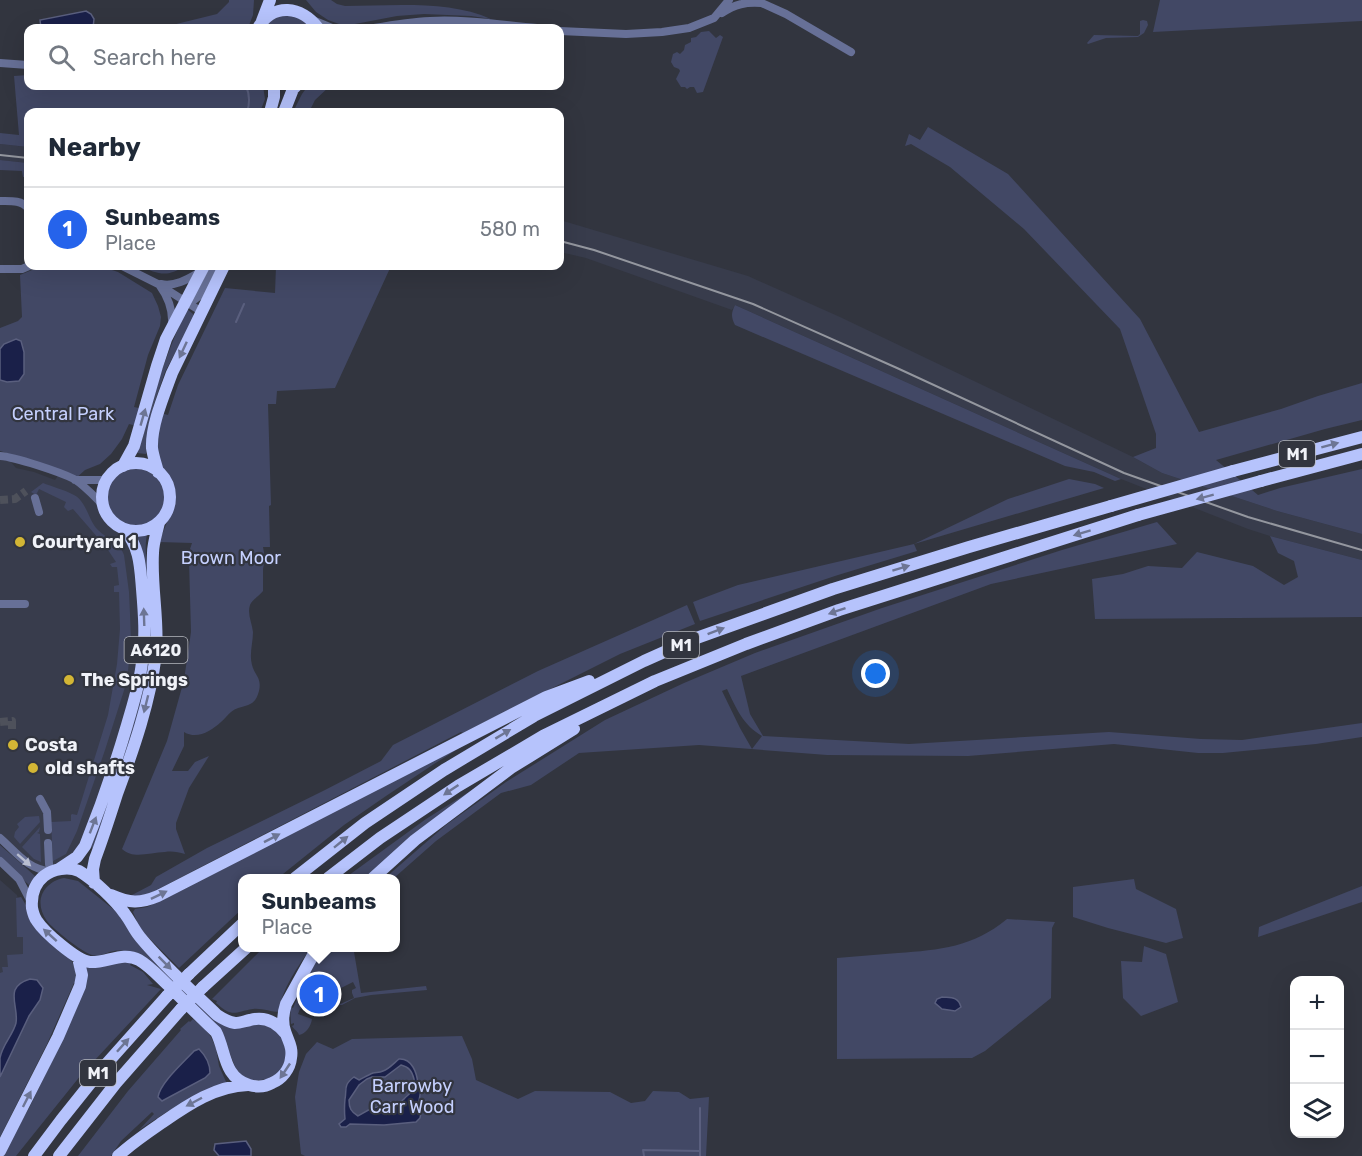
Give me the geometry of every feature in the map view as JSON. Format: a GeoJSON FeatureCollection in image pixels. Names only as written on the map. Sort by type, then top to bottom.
{"type":"FeatureCollection","features":[{"type":"Feature","properties":{"kind":"highway"},"geometry":{"type":"LineString","coordinates":[[260,24],[270,0]]}},
{"type":"Feature","properties":{"kind":"highway"},"geometry":{"type":"LineString","coordinates":[[296,0],[312,21]]}},
{"type":"Feature","properties":{"kind":"highway"},"geometry":{"type":"LineString","coordinates":[[261,24],[278,11],[294,10],[312,21]]}},
{"type":"Feature","properties":{"kind":"highway"},"geometry":{"type":"LineString","coordinates":[[271,108],[274,90]]}},
{"type":"Feature","properties":{"kind":"highway"},"geometry":{"type":"LineString","coordinates":[[286,108],[293,90]]}},
{"type":"Feature","properties":{"kind":"highway"},"geometry":{"type":"LineString","coordinates":[[123,466],[134,446],[166,339],[188,302],[202,270]]}},
{"type":"Feature","properties":{"kind":"highway"},"geometry":{"type":"LineString","coordinates":[[158,472],[152,450],[157,417],[172,373],[222,270]]}},
{"type":"Feature","properties":{"kind":"highway","name":"M1"},"geometry":{"type":"LineString","coordinates":[[302,874],[365,823],[444,770],[534,716],[691,640],[833,589],[969,547],[1233,471],[1362,437]]}},
{"type":"Feature","properties":{"kind":"highway","name":"M1"},"geometry":{"type":"LineString","coordinates":[[334,874],[380,838],[458,786],[543,736],[655,681],[839,610],[1138,515],[1362,454]]}},
{"type":"Feature","properties":{"kind":"highway"},"geometry":{"type":"LineString","coordinates":[[142,464],[158,472],[164,479],[170,497],[168,506],[159,522],[151,527],[133,531],[124,529],[108,516],[103,505],[103,488],[115,470],[123,466],[142,464]]}},
{"type":"Feature","properties":{"kind":"highway","name":"A6120"},"geometry":{"type":"LineString","coordinates":[[99,888],[93,869],[95,859],[133,749],[152,680],[157,621],[153,550],[159,522]]}},
{"type":"Feature","properties":{"kind":"highway","name":"A6120"},"geometry":{"type":"LineString","coordinates":[[54,868],[77,857],[85,846],[123,737],[142,663],[144,633],[140,562],[136,547],[124,529]]}},
{"type":"Feature","properties":{"kind":"highway","name":"M1"},"geometry":{"type":"LineString","coordinates":[[99,888],[131,902],[146,901],[546,697],[644,661]]}},
{"type":"Feature","properties":{"kind":"highway","name":"M1"},"geometry":{"type":"LineString","coordinates":[[378,874],[415,840],[511,768],[655,681]]}},
{"type":"Feature","properties":{"kind":"highway"},"geometry":{"type":"LineString","coordinates":[[118,1156],[191,1103],[217,1091],[241,1085],[258,1086],[271,1084],[287,1070],[292,1051],[290,1040],[277,1025],[267,1020],[255,1019],[233,1023],[217,1015],[141,938],[124,913],[99,888],[75,870],[54,868],[40,879],[32,896],[33,913],[41,927],[78,958],[87,962],[123,956],[139,960],[152,969],[216,1032],[231,1073],[249,1085]]}},
{"type":"Feature","properties":{"kind":"highway","name":"M1"},"geometry":{"type":"LineString","coordinates":[[34,1156],[101,1070],[167,996],[238,929]]}},
{"type":"Feature","properties":{"kind":"highway","name":"M1"},"geometry":{"type":"LineString","coordinates":[[59,1156],[116,1083],[182,1009],[242,952]]}},
{"type":"Feature","properties":{"kind":"highway"},"geometry":{"type":"LineString","coordinates":[[285,1033],[283,1012],[315,952]]}},
{"type":"Feature","properties":{"kind":"highway"},"geometry":{"type":"LineString","coordinates":[[0,1151],[58,1037],[80,986],[82,975],[78,958]]}},
{"type":"Feature","properties":{"kind":"street"},"geometry":{"type":"LineString","coordinates":[[714,18],[729,0]]}},
{"type":"Feature","properties":{"kind":"street"},"geometry":{"type":"LineString","coordinates":[[564,31],[605,34],[662,32],[689,28],[714,18],[735,5],[758,2],[786,14],[851,52]]}},
{"type":"Feature","properties":{"kind":"street"},"geometry":{"type":"LineString","coordinates":[[399,24],[432,21],[490,24]]}},
{"type":"Feature","properties":{"kind":"street"},"geometry":{"type":"LineString","coordinates":[[0,63],[24,65]]}},
{"type":"Feature","properties":{"kind":"street"},"geometry":{"type":"LineString","coordinates":[[0,201],[18,201],[24,204]]}},
{"type":"Feature","properties":{"kind":"street"},"geometry":{"type":"LineString","coordinates":[[0,269],[24,268]]}},
{"type":"Feature","properties":{"kind":"street"},"geometry":{"type":"LineString","coordinates":[[130,270],[158,284],[202,312]]}},
{"type":"Feature","properties":{"kind":"street"},"geometry":{"type":"LineString","coordinates":[[158,284],[176,283],[200,270]]}},
{"type":"Feature","properties":{"kind":"street"},"geometry":{"type":"LineString","coordinates":[[188,302],[199,296],[212,270]]}},
{"type":"Feature","properties":{"kind":"street"},"geometry":{"type":"LineString","coordinates":[[158,284],[168,301],[172,328]]}},
{"type":"Feature","properties":{"kind":"street"},"geometry":{"type":"LineString","coordinates":[[0,456],[13,458],[74,480],[90,491],[103,505]]}},
{"type":"Feature","properties":{"kind":"street"},"geometry":{"type":"LineString","coordinates":[[74,480],[107,480]]}},
{"type":"Feature","properties":{"kind":"street"},"geometry":{"type":"LineString","coordinates":[[36,498],[39,512]]}},
{"type":"Feature","properties":{"kind":"street"},"geometry":{"type":"LineString","coordinates":[[0,604],[25,604]]}},
{"type":"Feature","properties":{"kind":"street"},"geometry":{"type":"LineString","coordinates":[[43,797],[48,830]]}},
{"type":"Feature","properties":{"kind":"street"},"geometry":{"type":"LineString","coordinates":[[0,838],[31,866],[46,871],[54,868],[48,843]]}},
{"type":"Feature","properties":{"kind":"street"},"geometry":{"type":"LineString","coordinates":[[0,861],[19,879],[32,904]]}},
{"type":"Feature","properties":{"kind":"shaded area"},"geometry":{"type":"Polygon","coordinates":[[[86,11],[94,19],[93,24],[40,24],[40,20],[86,11]]]}},
{"type":"Feature","properties":{"kind":"shaded area"},"geometry":{"type":"Polygon","coordinates":[[[0,144],[24,147],[24,163],[0,160],[0,144]]]}},
{"type":"Feature","properties":{"kind":"shaded area"},"geometry":{"type":"Polygon","coordinates":[[[564,221],[748,276],[840,317],[1162,473],[1277,511],[1362,534],[1362,560],[1248,529],[1121,479],[735,305],[732,310],[586,258],[564,253],[564,221]]]}},
{"type":"Feature","properties":{"kind":"shaded area"},"geometry":{"type":"Polygon","coordinates":[[[16,339],[21,341],[24,352],[24,374],[19,381],[0,380],[0,349],[4,344],[16,339]]]}},
{"type":"Feature","properties":{"kind":"shaded area","name":"The Springs"},"geometry":{"type":"Polygon","coordinates":[[[0,459],[10,461],[16,468],[55,480],[59,474],[74,480],[103,505],[108,516],[124,529],[136,547],[142,663],[93,825],[68,864],[39,869],[0,838],[0,459]]]}},
{"type":"Feature","properties":{"kind":"shaded area"},"geometry":{"type":"Polygon","coordinates":[[[0,880],[17,895],[23,918],[36,941],[0,985],[0,880]]]}},
{"type":"Feature","properties":{"kind":"shaded area"},"geometry":{"type":"Polygon","coordinates":[[[30,979],[37,980],[43,988],[40,1000],[29,1016],[0,1077],[1,1053],[16,1023],[14,992],[22,982],[30,979]]]}},
{"type":"Feature","properties":{"kind":"shaded area"},"geometry":{"type":"Polygon","coordinates":[[[942,997],[956,999],[961,1007],[955,1011],[942,1009],[935,1003],[942,997]]]}},
{"type":"Feature","properties":{"kind":"shaded area"},"geometry":{"type":"Polygon","coordinates":[[[199,1049],[207,1060],[210,1073],[162,1101],[158,1097],[163,1085],[194,1051],[199,1049]]]}},
{"type":"Feature","properties":{"kind":"shaded area"},"geometry":{"type":"Polygon","coordinates":[[[399,1059],[404,1059],[410,1064],[420,1085],[420,1118],[416,1122],[384,1125],[350,1124],[341,1127],[339,1124],[345,1119],[344,1105],[348,1082],[354,1077],[359,1080],[385,1070],[399,1059]],[[401,1065],[385,1077],[372,1077],[359,1085],[349,1100],[352,1111],[358,1116],[378,1107],[379,1103],[403,1100],[412,1091],[414,1079],[408,1068],[401,1065]]]}},
{"type":"Feature","properties":{"kind":"shaded area"},"geometry":{"type":"Polygon","coordinates":[[[246,1141],[251,1149],[251,1156],[219,1156],[214,1150],[215,1144],[246,1141]]]}},
{"type":"Feature","properties":{"kind":"green space"},"geometry":{"type":"Polygon","coordinates":[[[229,0],[254,0],[250,24],[176,24],[217,14],[229,0]]]}},
{"type":"Feature","properties":{"kind":"green space"},"geometry":{"type":"Polygon","coordinates":[[[306,0],[331,0],[345,6],[438,7],[475,13],[491,19],[424,14],[397,16],[355,24],[339,24],[316,12],[306,0]]]}},
{"type":"Feature","properties":{"kind":"green space"},"geometry":{"type":"Polygon","coordinates":[[[1160,0],[1362,0],[1362,21],[1153,32],[1160,0]]]}},
{"type":"Feature","properties":{"kind":"green space"},"geometry":{"type":"Polygon","coordinates":[[[284,15],[301,18],[308,24],[268,24],[284,15]]]}},
{"type":"Feature","properties":{"kind":"green space"},"geometry":{"type":"Polygon","coordinates":[[[1140,21],[1147,21],[1148,25],[1144,33],[1138,37],[1106,38],[1087,43],[1094,35],[1138,36],[1140,21]]]}},
{"type":"Feature","properties":{"kind":"green space"},"geometry":{"type":"Polygon","coordinates":[[[709,31],[716,38],[720,35],[723,37],[703,92],[697,93],[694,87],[687,89],[681,87],[676,79],[680,71],[671,62],[673,54],[677,52],[680,54],[685,45],[691,42],[691,38],[701,32],[709,31]]]}},
{"type":"Feature","properties":{"kind":"green space"},"geometry":{"type":"Polygon","coordinates":[[[24,75],[24,90],[264,90],[265,99],[262,108],[24,108],[24,147],[0,144],[0,133],[19,135],[14,76],[24,75]]]}},
{"type":"Feature","properties":{"kind":"green space"},"geometry":{"type":"Polygon","coordinates":[[[305,90],[326,90],[315,100],[311,108],[295,108],[305,90]]]}},
{"type":"Feature","properties":{"kind":"green space"},"geometry":{"type":"Polygon","coordinates":[[[928,127],[1008,174],[1140,319],[1199,432],[1362,383],[1362,420],[1216,460],[1258,495],[1362,469],[1362,534],[1277,511],[1162,473],[1133,457],[1156,448],[1156,434],[1120,329],[1024,229],[950,167],[911,144],[905,146],[909,134],[920,140],[928,127]]]}},
{"type":"Feature","properties":{"kind":"green space"},"geometry":{"type":"Polygon","coordinates":[[[0,160],[24,163],[24,177],[22,171],[0,170],[0,160]]]}},
{"type":"Feature","properties":{"kind":"green space"},"geometry":{"type":"Polygon","coordinates":[[[32,270],[112,270],[152,293],[161,317],[160,326],[148,355],[134,407],[148,410],[187,309],[193,314],[194,317],[165,372],[153,407],[153,411],[168,415],[178,385],[225,288],[275,293],[276,270],[389,270],[335,388],[277,391],[276,404],[268,404],[270,547],[263,547],[265,558],[263,591],[249,608],[253,632],[251,661],[260,687],[257,697],[251,704],[235,709],[208,731],[199,735],[184,732],[184,746],[172,771],[188,771],[195,762],[209,756],[189,788],[176,823],[185,854],[170,852],[137,855],[122,849],[167,741],[184,680],[191,632],[189,560],[192,543],[159,542],[174,505],[173,489],[159,462],[148,429],[146,454],[137,453],[145,428],[129,424],[111,454],[100,464],[85,470],[74,480],[27,459],[0,451],[0,328],[22,317],[20,275],[32,270]]]}},
{"type":"Feature","properties":{"kind":"green space"},"geometry":{"type":"Polygon","coordinates":[[[150,270],[178,270],[162,274],[150,270]]]}},
{"type":"Feature","properties":{"kind":"green space"},"geometry":{"type":"Polygon","coordinates":[[[735,305],[1121,479],[1115,481],[1094,472],[1065,466],[735,325],[732,315],[735,305]]]}},
{"type":"Feature","properties":{"kind":"green space"},"geometry":{"type":"Polygon","coordinates":[[[136,469],[147,471],[160,482],[165,498],[163,509],[152,522],[136,527],[125,525],[112,514],[107,498],[109,487],[120,474],[136,469]]]}},
{"type":"Feature","properties":{"kind":"green space"},"geometry":{"type":"Polygon","coordinates":[[[1069,479],[1104,488],[914,544],[1008,499],[1069,479]]]}},
{"type":"Feature","properties":{"kind":"green space"},"geometry":{"type":"Polygon","coordinates":[[[43,483],[78,498],[98,530],[122,551],[129,592],[131,641],[127,681],[77,831],[66,854],[53,861],[51,822],[71,821],[72,814],[77,815],[108,715],[117,664],[120,629],[119,592],[114,592],[114,586],[119,585],[117,567],[112,567],[110,564],[116,562],[104,544],[100,547],[96,543],[99,539],[73,509],[68,511],[64,507],[66,502],[39,489],[36,495],[31,492],[43,483]]]}},
{"type":"Feature","properties":{"kind":"green space"},"geometry":{"type":"Polygon","coordinates":[[[1157,522],[1177,544],[991,584],[741,676],[750,714],[763,736],[909,744],[1109,732],[1242,740],[1362,723],[1362,737],[1223,753],[1198,753],[1114,744],[968,756],[827,755],[699,745],[579,753],[531,785],[501,793],[436,841],[399,874],[390,874],[446,825],[506,782],[605,720],[755,653],[882,608],[1157,522]],[[727,689],[722,691],[752,749],[762,736],[755,732],[737,709],[727,689]]]}},
{"type":"Feature","properties":{"kind":"green space"},"geometry":{"type":"Polygon","coordinates":[[[147,534],[146,550],[152,625],[148,667],[137,720],[93,848],[89,847],[142,686],[136,537],[147,534]]]}},
{"type":"Feature","properties":{"kind":"green space"},"geometry":{"type":"Polygon","coordinates":[[[1270,536],[1362,560],[1362,617],[1095,619],[1092,579],[1123,574],[1148,566],[1182,568],[1197,552],[1253,566],[1284,585],[1298,577],[1294,561],[1278,553],[1270,536]]]}},
{"type":"Feature","properties":{"kind":"green space"},"geometry":{"type":"Polygon","coordinates":[[[914,544],[917,551],[700,621],[693,602],[738,585],[914,544]]]}},
{"type":"Feature","properties":{"kind":"green space"},"geometry":{"type":"Polygon","coordinates":[[[687,605],[695,624],[620,654],[461,732],[147,895],[132,898],[132,895],[151,885],[156,877],[207,848],[381,761],[393,745],[538,671],[687,605]]]}},
{"type":"Feature","properties":{"kind":"green space"},"geometry":{"type":"Polygon","coordinates":[[[496,725],[344,825],[283,874],[238,874],[238,913],[179,968],[140,929],[133,912],[135,909],[147,907],[496,725]]]}},
{"type":"Feature","properties":{"kind":"green space"},"geometry":{"type":"Polygon","coordinates":[[[499,773],[374,874],[350,874],[426,819],[499,773]]]}},
{"type":"Feature","properties":{"kind":"green space"},"geometry":{"type":"Polygon","coordinates":[[[39,816],[40,822],[20,844],[14,837],[19,827],[17,824],[25,817],[39,816]]]}},
{"type":"Feature","properties":{"kind":"green space"},"geometry":{"type":"Polygon","coordinates":[[[40,827],[37,833],[40,834],[41,862],[34,859],[22,847],[40,827]]]}},
{"type":"Feature","properties":{"kind":"green space"},"geometry":{"type":"Polygon","coordinates":[[[0,845],[35,876],[29,885],[0,858],[0,845]]]}},
{"type":"Feature","properties":{"kind":"green space"},"geometry":{"type":"Polygon","coordinates":[[[64,878],[78,881],[113,909],[218,1020],[265,1025],[274,1029],[281,1036],[287,1054],[279,1072],[271,1078],[261,1080],[252,1080],[243,1076],[236,1069],[223,1036],[129,952],[116,951],[95,956],[75,945],[55,929],[43,914],[42,894],[51,884],[64,878]]]}},
{"type":"Feature","properties":{"kind":"green space"},"geometry":{"type":"Polygon","coordinates":[[[1134,879],[1136,889],[1176,909],[1183,938],[1166,943],[1073,917],[1073,887],[1134,879]]]}},
{"type":"Feature","properties":{"kind":"green space"},"geometry":{"type":"Polygon","coordinates":[[[1362,886],[1362,902],[1258,937],[1259,927],[1362,886]]]}},
{"type":"Feature","properties":{"kind":"green space"},"geometry":{"type":"Polygon","coordinates":[[[21,897],[36,927],[60,947],[73,963],[75,983],[0,1137],[0,973],[3,972],[2,967],[8,967],[7,955],[23,954],[23,937],[17,937],[16,898],[21,897]]]}},
{"type":"Feature","properties":{"kind":"green space"},"geometry":{"type":"Polygon","coordinates":[[[1007,919],[1055,922],[1052,928],[1051,998],[985,1051],[972,1058],[837,1059],[837,958],[942,948],[982,936],[1007,919]]]}},
{"type":"Feature","properties":{"kind":"green space"},"geometry":{"type":"Polygon","coordinates":[[[1144,946],[1166,954],[1178,1002],[1141,1016],[1123,998],[1121,961],[1142,962],[1144,946]]]}},
{"type":"Feature","properties":{"kind":"green space"},"geometry":{"type":"Polygon","coordinates":[[[259,952],[308,952],[283,995],[279,1012],[256,1009],[234,1013],[226,1011],[212,999],[259,952]]]}},
{"type":"Feature","properties":{"kind":"green space"},"geometry":{"type":"Polygon","coordinates":[[[322,952],[354,952],[361,993],[426,986],[427,990],[371,995],[338,1005],[354,998],[352,990],[356,988],[353,982],[335,991],[333,984],[312,988],[304,993],[299,1002],[304,1004],[304,1008],[300,1009],[298,1014],[312,1019],[308,1029],[299,1035],[292,1026],[294,1023],[291,1024],[290,1007],[293,1008],[305,980],[322,952]]]}},
{"type":"Feature","properties":{"kind":"green space"},"geometry":{"type":"Polygon","coordinates":[[[131,963],[130,965],[143,972],[153,984],[147,985],[161,989],[81,1075],[16,1156],[2,1156],[57,1051],[85,966],[131,963]]]}},
{"type":"Feature","properties":{"kind":"green space"},"geometry":{"type":"Polygon","coordinates":[[[193,1019],[211,1037],[227,1084],[168,1111],[139,1130],[154,1114],[152,1112],[121,1141],[111,1156],[78,1156],[180,1029],[193,1019]]]}},
{"type":"Feature","properties":{"kind":"green space","name":"Barrowby Carr Wood"},"geometry":{"type":"Polygon","coordinates":[[[462,1036],[472,1059],[476,1080],[518,1099],[535,1091],[610,1092],[631,1103],[645,1101],[653,1091],[679,1092],[690,1099],[709,1097],[706,1156],[305,1156],[301,1154],[295,1097],[299,1072],[306,1054],[317,1042],[333,1049],[352,1039],[462,1036]]]}},
{"type":"Feature","properties":{"kind":"waterway"},"geometry":{"type":"LineString","coordinates":[[247,90],[248,108]]}},
{"type":"Feature","properties":{"kind":"waterway"},"geometry":{"type":"LineString","coordinates":[[236,322],[244,304]]}},
{"type":"Feature","properties":{"kind":"waterway"},"geometry":{"type":"LineString","coordinates":[[700,1108],[700,1156]]}},
{"type":"Feature","properties":{"kind":"waterway"},"geometry":{"type":"LineString","coordinates":[[644,1156],[643,1150],[700,1151]]}},
{"type":"Feature","properties":{"kind":"tunnel"},"geometry":{"type":"LineString","coordinates":[[0,500],[15,499],[26,491]]}},
{"type":"Feature","properties":{"kind":"tunnel"},"geometry":{"type":"LineString","coordinates":[[0,722],[12,721],[12,729]]}},
{"type":"Feature","properties":{"kind":"railway"},"geometry":{"type":"LineString","coordinates":[[0,155],[24,158]]}},
{"type":"Feature","properties":{"kind":"railway"},"geometry":{"type":"LineString","coordinates":[[564,242],[753,304],[1124,473],[1248,517],[1362,550]]}},
{"type":"Feature","properties":{"kind":"place","name":"Courtyard 1"},"geometry":{"type":"Point","coordinates":[20,542]}},
{"type":"Feature","properties":{"kind":"place","name":"The Springs"},"geometry":{"type":"Point","coordinates":[69,680]}},
{"type":"Feature","properties":{"kind":"place","name":"Costa"},"geometry":{"type":"Point","coordinates":[13,745]}},
{"type":"Feature","properties":{"kind":"place","name":"old shafts"},"geometry":{"type":"Point","coordinates":[33,768]}},
{"type":"Feature","properties":{"kind":"place","name":"Sunbeams"},"geometry":{"type":"Point","coordinates":[319,994]}},
{"type":"Feature","properties":{"kind":"park label","name":"Central Park"},"geometry":{"type":"Point","coordinates":[63,414]}},
{"type":"Feature","properties":{"kind":"park label","name":"Brown Moor"},"geometry":{"type":"Point","coordinates":[231,558]}}]}
